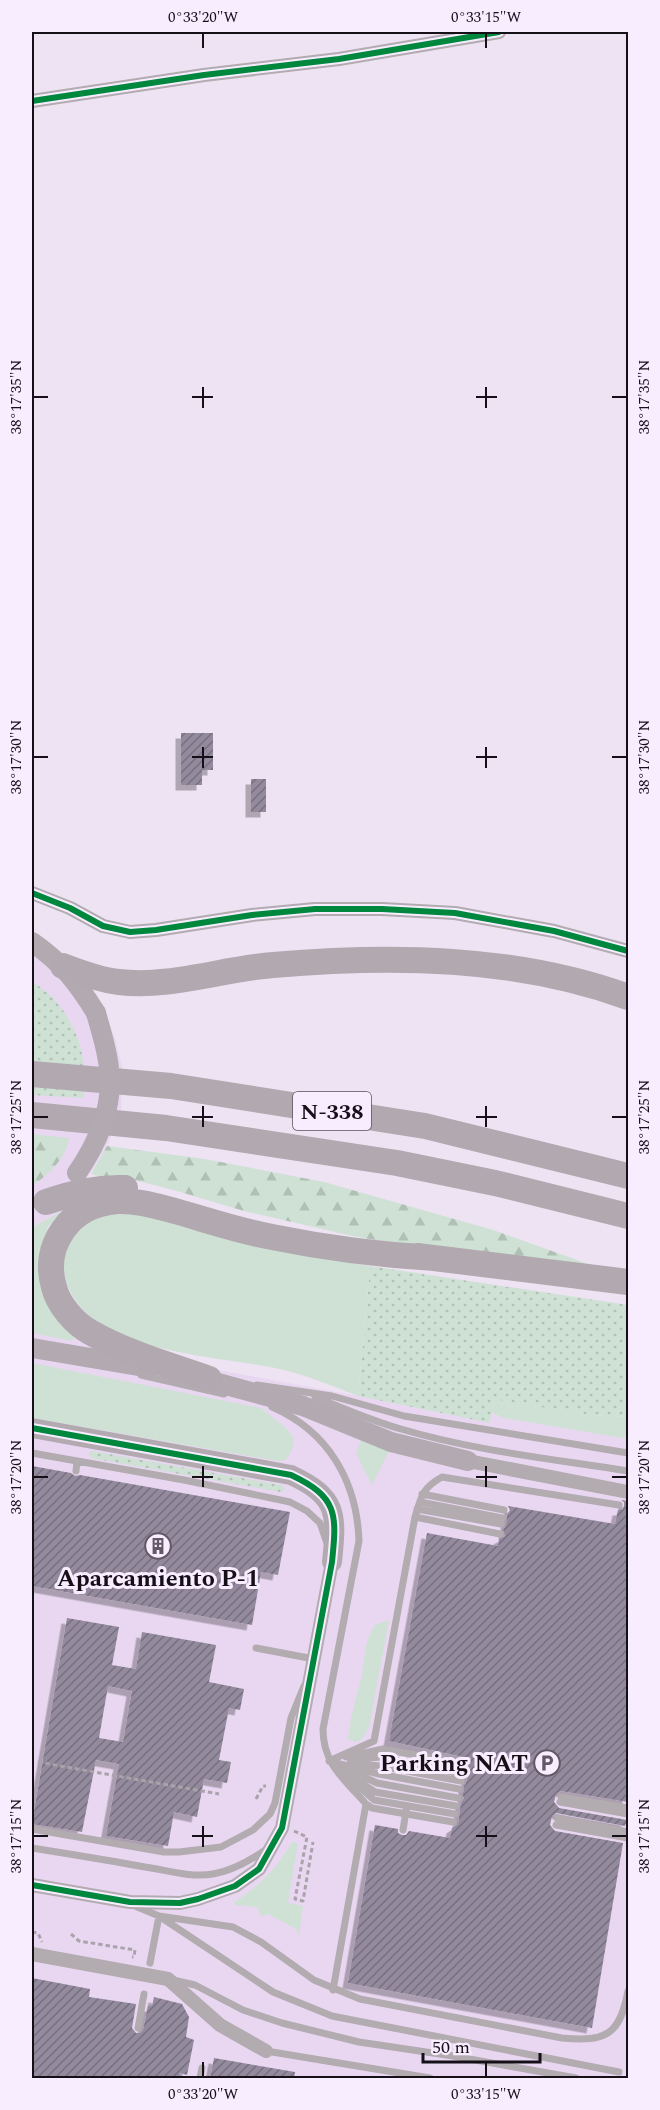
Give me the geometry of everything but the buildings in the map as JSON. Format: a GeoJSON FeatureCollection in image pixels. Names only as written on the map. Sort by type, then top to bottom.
{"type":"FeatureCollection","features":[{"type":"Feature","properties":{"kind":"highway"},"geometry":{"type":"LineString","coordinates":[[63,966],[94,977],[120,982],[154,983],[270,965],[359,959],[405,959],[485,965],[563,978],[628,996]]}},
{"type":"Feature","properties":{"kind":"highway","name":"N-338"},"geometry":{"type":"LineString","coordinates":[[32,1074],[171,1086],[402,1122],[628,1176]]}},
{"type":"Feature","properties":{"kind":"highway","name":"N-338"},"geometry":{"type":"LineString","coordinates":[[32,1115],[166,1128],[397,1163],[495,1183],[628,1216]]}},
{"type":"Feature","properties":{"kind":"highway"},"geometry":{"type":"LineString","coordinates":[[39,1206],[81,1190],[103,1187],[128,1188],[255,1224],[350,1245],[628,1282]]}},
{"type":"Feature","properties":{"kind":"highway"},"geometry":{"type":"LineString","coordinates":[[209,1379],[109,1341],[89,1332],[74,1319],[54,1289],[51,1272],[51,1253],[58,1236],[70,1219],[88,1208],[117,1201],[146,1204],[269,1237],[379,1255],[435,1258]]}},
{"type":"Feature","properties":{"kind":"street"},"geometry":{"type":"LineString","coordinates":[[32,101],[204,75],[339,59],[499,32]]}},
{"type":"Feature","properties":{"kind":"street"},"geometry":{"type":"LineString","coordinates":[[32,893],[70,908],[103,926],[130,932],[252,915],[315,909],[382,909],[454,913],[554,931],[628,951]]}},
{"type":"Feature","properties":{"kind":"street"},"geometry":{"type":"LineString","coordinates":[[32,942],[63,966],[78,983],[96,1013],[109,1069],[109,1096],[104,1125],[93,1149],[64,1189],[39,1206]]}},
{"type":"Feature","properties":{"kind":"street"},"geometry":{"type":"LineString","coordinates":[[32,1348],[209,1379],[303,1406],[391,1442],[468,1461],[628,1492]]}},
{"type":"Feature","properties":{"kind":"street"},"geometry":{"type":"LineString","coordinates":[[32,1428],[291,1475],[310,1484],[325,1496],[333,1511],[335,1532],[315,1657],[282,1828],[259,1869],[235,1886],[180,1903],[129,1902],[32,1885]]}},
{"type":"Feature","properties":{"kind":"street"},"geometry":{"type":"LineString","coordinates":[[32,1954],[168,1979],[220,2025],[266,2051]]}},
{"type":"Feature","properties":{"kind":"lane"},"geometry":{"type":"LineString","coordinates":[[112,1361],[132,1372],[154,1379],[252,1399],[276,1408],[313,1433],[329,1450],[339,1466],[358,1516],[359,1541],[323,1729],[323,1745],[329,1761],[372,1808],[406,1814],[454,1818],[374,1800],[329,1761]]}},
{"type":"Feature","properties":{"kind":"lane"},"geometry":{"type":"LineString","coordinates":[[209,1379],[332,1396],[404,1416],[628,1453]]}},
{"type":"Feature","properties":{"kind":"lane"},"geometry":{"type":"LineString","coordinates":[[301,1391],[389,1425],[435,1438],[474,1447],[628,1471]]}},
{"type":"Feature","properties":{"kind":"lane"},"geometry":{"type":"LineString","coordinates":[[32,1453],[184,1479],[290,1502],[307,1511],[320,1523],[332,1562]]}},
{"type":"Feature","properties":{"kind":"lane"},"geometry":{"type":"LineString","coordinates":[[76,1472],[77,1461]]}},
{"type":"Feature","properties":{"kind":"lane"},"geometry":{"type":"LineString","coordinates":[[329,1761],[374,1741],[414,1517],[419,1502],[432,1483],[442,1477],[619,1505]]}},
{"type":"Feature","properties":{"kind":"lane"},"geometry":{"type":"LineString","coordinates":[[419,1502],[504,1510]]}},
{"type":"Feature","properties":{"kind":"lane"},"geometry":{"type":"LineString","coordinates":[[419,1502],[502,1521]]}},
{"type":"Feature","properties":{"kind":"lane"},"geometry":{"type":"LineString","coordinates":[[414,1517],[500,1534]]}},
{"type":"Feature","properties":{"kind":"lane"},"geometry":{"type":"LineString","coordinates":[[32,1829],[164,1852],[220,1847],[253,1830],[270,1814],[276,1803],[291,1718],[315,1657],[256,1648]]}},
{"type":"Feature","properties":{"kind":"lane"},"geometry":{"type":"LineString","coordinates":[[329,1761],[383,1749],[463,1764]]}},
{"type":"Feature","properties":{"kind":"lane"},"geometry":{"type":"LineString","coordinates":[[403,1830],[414,1755]]}},
{"type":"Feature","properties":{"kind":"lane"},"geometry":{"type":"LineString","coordinates":[[329,1761],[413,1768],[461,1777]]}},
{"type":"Feature","properties":{"kind":"lane"},"geometry":{"type":"LineString","coordinates":[[329,1761],[459,1789]]}},
{"type":"Feature","properties":{"kind":"lane"},"geometry":{"type":"LineString","coordinates":[[329,1761],[376,1783],[458,1798]]}},
{"type":"Feature","properties":{"kind":"lane"},"geometry":{"type":"LineString","coordinates":[[329,1761],[375,1792],[456,1806]]}},
{"type":"Feature","properties":{"kind":"lane"},"geometry":{"type":"LineString","coordinates":[[628,1808],[560,1800],[628,1814]]}},
{"type":"Feature","properties":{"kind":"lane"},"geometry":{"type":"LineString","coordinates":[[333,1990],[366,1804]]}},
{"type":"Feature","properties":{"kind":"lane"},"geometry":{"type":"LineString","coordinates":[[628,1832],[557,1821],[628,1838]]}},
{"type":"Feature","properties":{"kind":"lane"},"geometry":{"type":"LineString","coordinates":[[32,1848],[203,1875],[213,1874],[241,1864],[274,1845]]}},
{"type":"Feature","properties":{"kind":"lane"},"geometry":{"type":"LineString","coordinates":[[129,1902],[159,1916],[273,1992],[332,2016],[620,2072]]}},
{"type":"Feature","properties":{"kind":"lane"},"geometry":{"type":"LineString","coordinates":[[159,1916],[233,1927],[261,1942],[297,1970],[333,1990],[360,1999],[562,2038],[581,2040],[597,2037],[613,2030],[621,2019],[628,1991]]}},
{"type":"Feature","properties":{"kind":"lane"},"geometry":{"type":"LineString","coordinates":[[150,1963],[159,1916]]}},
{"type":"Feature","properties":{"kind":"lane"},"geometry":{"type":"LineString","coordinates":[[168,1979],[195,1985],[264,2019],[291,2026],[359,2042],[576,2079]]}},
{"type":"Feature","properties":{"kind":"lane"},"geometry":{"type":"LineString","coordinates":[[138,2028],[144,1994]]}},
{"type":"Feature","properties":{"kind":"lane"},"geometry":{"type":"LineString","coordinates":[[266,2051],[430,2079]]}},
{"type":"Feature","properties":{"kind":"lane"},"geometry":{"type":"LineString","coordinates":[[200,2079],[202,2068]]}},
{"type":"Feature","properties":{"kind":"path"},"geometry":{"type":"LineString","coordinates":[[38,1762],[219,1794]]}},
{"type":"Feature","properties":{"kind":"path"},"geometry":{"type":"LineString","coordinates":[[256,1799],[263,1786],[266,1786]]}},
{"type":"Feature","properties":{"kind":"path"},"geometry":{"type":"LineString","coordinates":[[293,1831],[307,1837],[295,1899],[303,1901],[313,1842]]}},
{"type":"Feature","properties":{"kind":"path"},"geometry":{"type":"LineString","coordinates":[[32,1932],[38,1933],[42,1942]]}},
{"type":"Feature","properties":{"kind":"path"},"geometry":{"type":"LineString","coordinates":[[71,1934],[79,1941],[135,1950],[134,1957],[123,1955]]}},
{"type":"Feature","properties":{"kind":"shaded area"},"geometry":{"type":"Polygon","coordinates":[[[32,937],[107,1019],[114,1035],[122,1067],[121,1113],[107,1146],[90,1174],[62,1211],[32,1227],[32,937]]]}},
{"type":"Feature","properties":{"kind":"shaded area"},"geometry":{"type":"Polygon","coordinates":[[[32,1326],[143,1356],[490,1423],[491,1412],[503,1418],[628,1438],[628,2078],[32,2078],[32,1326]]]}},
{"type":"Feature","properties":{"kind":"green space"},"geometry":{"type":"Polygon","coordinates":[[[32,981],[53,998],[75,1032],[83,1058],[83,1098],[32,1095],[32,981]]]}},
{"type":"Feature","properties":{"kind":"green space"},"geometry":{"type":"Polygon","coordinates":[[[32,1134],[69,1138],[64,1153],[50,1172],[32,1186],[32,1134]]]}},
{"type":"Feature","properties":{"kind":"green space"},"geometry":{"type":"Polygon","coordinates":[[[107,1146],[205,1159],[324,1182],[493,1230],[627,1278],[357,1237],[244,1211],[123,1177],[100,1177],[91,1174],[107,1146]]]}},
{"type":"Feature","properties":{"kind":"green space"},"geometry":{"type":"Polygon","coordinates":[[[62,1211],[48,1227],[42,1247],[76,1333],[72,1341],[32,1333],[32,1227],[62,1211]]]}},
{"type":"Feature","properties":{"kind":"green space"},"geometry":{"type":"Polygon","coordinates":[[[133,1211],[309,1255],[370,1266],[358,1396],[286,1370],[184,1353],[151,1345],[120,1334],[94,1319],[74,1299],[63,1268],[66,1249],[72,1237],[93,1220],[106,1215],[133,1211]]]}},
{"type":"Feature","properties":{"kind":"green space"},"geometry":{"type":"Polygon","coordinates":[[[370,1266],[628,1305],[628,1417],[589,1415],[493,1400],[490,1423],[358,1396],[370,1266]]]}},
{"type":"Feature","properties":{"kind":"green space"},"geometry":{"type":"Polygon","coordinates":[[[32,1363],[261,1408],[285,1427],[294,1438],[292,1450],[286,1460],[278,1461],[32,1418],[32,1363]]]}},
{"type":"Feature","properties":{"kind":"green space"},"geometry":{"type":"Polygon","coordinates":[[[493,1399],[589,1415],[628,1417],[628,1439],[503,1418],[491,1412],[493,1399]]]}},
{"type":"Feature","properties":{"kind":"green space"},"geometry":{"type":"Polygon","coordinates":[[[361,1440],[389,1451],[372,1485],[356,1454],[361,1440]]]}},
{"type":"Feature","properties":{"kind":"green space"},"geometry":{"type":"Polygon","coordinates":[[[92,1451],[281,1485],[285,1488],[280,1492],[91,1458],[88,1453],[92,1451]]]}},
{"type":"Feature","properties":{"kind":"green space"},"geometry":{"type":"Polygon","coordinates":[[[389,1620],[369,1728],[361,1740],[355,1742],[348,1739],[367,1644],[375,1625],[389,1620]]]}},
{"type":"Feature","properties":{"kind":"green space"},"geometry":{"type":"Polygon","coordinates":[[[292,1842],[298,1843],[288,1903],[303,1906],[299,1936],[296,1929],[268,1914],[261,1916],[257,1907],[235,1905],[234,1902],[267,1876],[292,1842]]]}},
{"type":"Feature","properties":{"kind":"cycle path"},"geometry":{"type":"LineString","coordinates":[[32,101],[204,75],[339,59],[499,32]]}},
{"type":"Feature","properties":{"kind":"cycle path"},"geometry":{"type":"LineString","coordinates":[[32,893],[70,908],[103,926],[130,932],[252,915],[315,909],[382,909],[455,913],[554,931],[628,951]]}},
{"type":"Feature","properties":{"kind":"cycle path"},"geometry":{"type":"LineString","coordinates":[[32,1428],[291,1475],[318,1491],[326,1500],[334,1519],[332,1562],[282,1828],[259,1869],[235,1886],[180,1903],[130,1902],[32,1885]]}},
{"type":"Feature","properties":{"kind":"place","name":"Aparcamiento P-1"},"geometry":{"type":"Point","coordinates":[158,1546]}},
{"type":"Feature","properties":{"kind":"place","name":"Parking NAT"},"geometry":{"type":"Point","coordinates":[547,1763]}}]}
